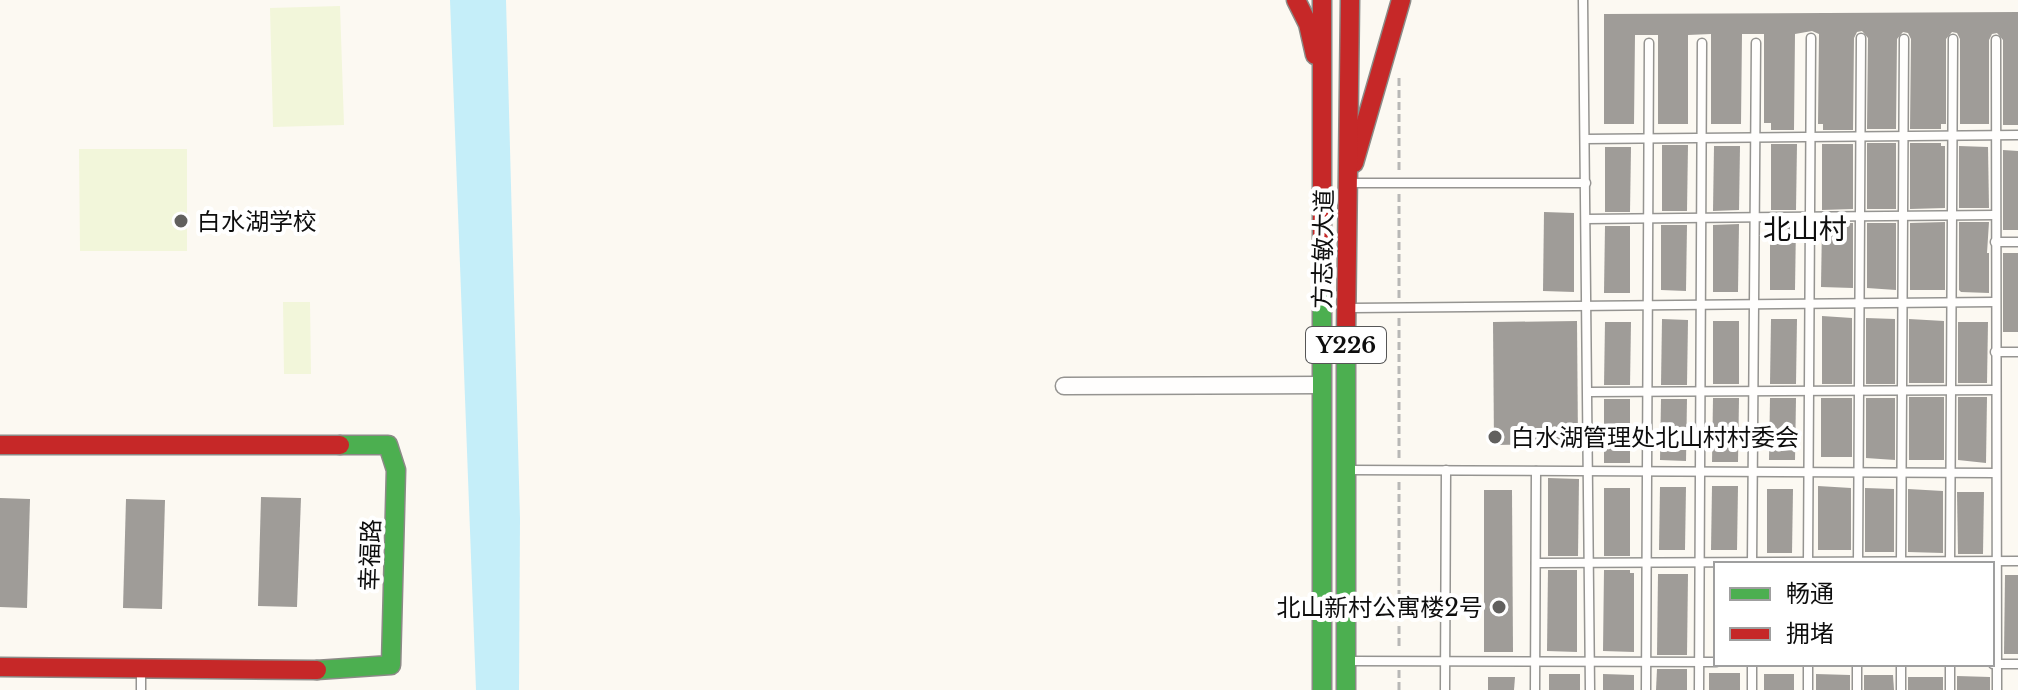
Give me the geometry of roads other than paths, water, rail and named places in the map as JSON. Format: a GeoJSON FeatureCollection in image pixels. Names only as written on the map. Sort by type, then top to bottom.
{"type":"FeatureCollection","features":[{"type":"Feature","properties":{"kind":"main road"},"geometry":{"type":"LineString","coordinates":[[1296,0],[1308,24],[1322,85]]}},
{"type":"Feature","properties":{"kind":"main road","name":"方志敏大道"},"geometry":{"type":"LineString","coordinates":[[1322,0],[1322,690]]}},
{"type":"Feature","properties":{"kind":"main road","name":"方志敏大道"},"geometry":{"type":"LineString","coordinates":[[1346,690],[1350,0]]}},
{"type":"Feature","properties":{"kind":"main road"},"geometry":{"type":"LineString","coordinates":[[1348,183],[1401,0]]}},
{"type":"Feature","properties":{"kind":"main road","name":"幸福路"},"geometry":{"type":"LineString","coordinates":[[0,445],[388,445],[396,470],[391,665],[343,670],[0,667]]}},
{"type":"Feature","properties":{"kind":"street"},"geometry":{"type":"LineString","coordinates":[[1064,386],[1321,385]]}},
{"type":"Feature","properties":{"kind":"lane"},"geometry":{"type":"LineString","coordinates":[[1583,0],[1590,690]]}},
{"type":"Feature","properties":{"kind":"lane"},"geometry":{"type":"LineString","coordinates":[[1808,562],[1811,38]]}},
{"type":"Feature","properties":{"kind":"lane"},"geometry":{"type":"LineString","coordinates":[[1858,562],[1861,38]]}},
{"type":"Feature","properties":{"kind":"lane"},"geometry":{"type":"LineString","coordinates":[[1901,562],[1904,39]]}},
{"type":"Feature","properties":{"kind":"lane"},"geometry":{"type":"LineString","coordinates":[[1950,562],[1953,39]]}},
{"type":"Feature","properties":{"kind":"lane"},"geometry":{"type":"LineString","coordinates":[[1996,40],[1997,690]]}},
{"type":"Feature","properties":{"kind":"lane"},"geometry":{"type":"LineString","coordinates":[[1646,690],[1649,43]]}},
{"type":"Feature","properties":{"kind":"lane"},"geometry":{"type":"LineString","coordinates":[[1699,690],[1702,43]]}},
{"type":"Feature","properties":{"kind":"lane"},"geometry":{"type":"LineString","coordinates":[[1752,562],[1756,43]]}},
{"type":"Feature","properties":{"kind":"lane"},"geometry":{"type":"LineString","coordinates":[[1585,139],[2018,135]]}},
{"type":"Feature","properties":{"kind":"lane"},"geometry":{"type":"LineString","coordinates":[[1348,183],[1586,183]]}},
{"type":"Feature","properties":{"kind":"lane"},"geometry":{"type":"LineString","coordinates":[[1586,219],[1995,215]]}},
{"type":"Feature","properties":{"kind":"lane"},"geometry":{"type":"LineString","coordinates":[[1995,242],[2018,242]]}},
{"type":"Feature","properties":{"kind":"lane"},"geometry":{"type":"LineString","coordinates":[[1347,308],[1995,302]]}},
{"type":"Feature","properties":{"kind":"lane"},"geometry":{"type":"LineString","coordinates":[[1995,352],[2018,352]]}},
{"type":"Feature","properties":{"kind":"lane"},"geometry":{"type":"LineString","coordinates":[[1588,392],[1996,390]]}},
{"type":"Feature","properties":{"kind":"lane"},"geometry":{"type":"LineString","coordinates":[[1345,470],[1996,473]]}},
{"type":"Feature","properties":{"kind":"lane"},"geometry":{"type":"LineString","coordinates":[[1445,690],[1446,470]]}},
{"type":"Feature","properties":{"kind":"lane"},"geometry":{"type":"LineString","coordinates":[[1535,690],[1536,471]]}},
{"type":"Feature","properties":{"kind":"lane"},"geometry":{"type":"LineString","coordinates":[[1974,562],[2018,561]]}},
{"type":"Feature","properties":{"kind":"lane"},"geometry":{"type":"LineString","coordinates":[[1536,563],[1714,562]]}},
{"type":"Feature","properties":{"kind":"lane"},"geometry":{"type":"LineString","coordinates":[[1346,661],[1714,662]]}},
{"type":"Feature","properties":{"kind":"lane"},"geometry":{"type":"LineString","coordinates":[[1995,664],[2018,664]]}},
{"type":"Feature","properties":{"kind":"lane"},"geometry":{"type":"LineString","coordinates":[[1752,666],[1752,690]]}},
{"type":"Feature","properties":{"kind":"lane"},"geometry":{"type":"LineString","coordinates":[[1808,666],[1808,690]]}},
{"type":"Feature","properties":{"kind":"lane"},"geometry":{"type":"LineString","coordinates":[[1857,666],[1857,690]]}},
{"type":"Feature","properties":{"kind":"lane"},"geometry":{"type":"LineString","coordinates":[[1901,666],[1901,690]]}},
{"type":"Feature","properties":{"kind":"lane"},"geometry":{"type":"LineString","coordinates":[[1950,666],[1950,690]]}},
{"type":"Feature","properties":{"kind":"lane"},"geometry":{"type":"LineString","coordinates":[[141,668],[141,690]]}},
{"type":"Feature","properties":{"kind":"water"},"geometry":{"type":"Polygon","coordinates":[[[450,0],[506,0],[520,519],[519,690],[476,690],[450,0]]]}},
{"type":"Feature","properties":{"kind":"place","name":"白水湖学校"},"geometry":{"type":"Point","coordinates":[181,221]}},
{"type":"Feature","properties":{"kind":"place","name":"白水湖管理处北山村村委会"},"geometry":{"type":"Point","coordinates":[1495,437]}},
{"type":"Feature","properties":{"kind":"place","name":"北山新村公寓楼2号"},"geometry":{"type":"Point","coordinates":[1499,607]}},
{"type":"Feature","properties":{"kind":"district","name":"北山村"},"geometry":{"type":"Point","coordinates":[1805,229]}}]}
